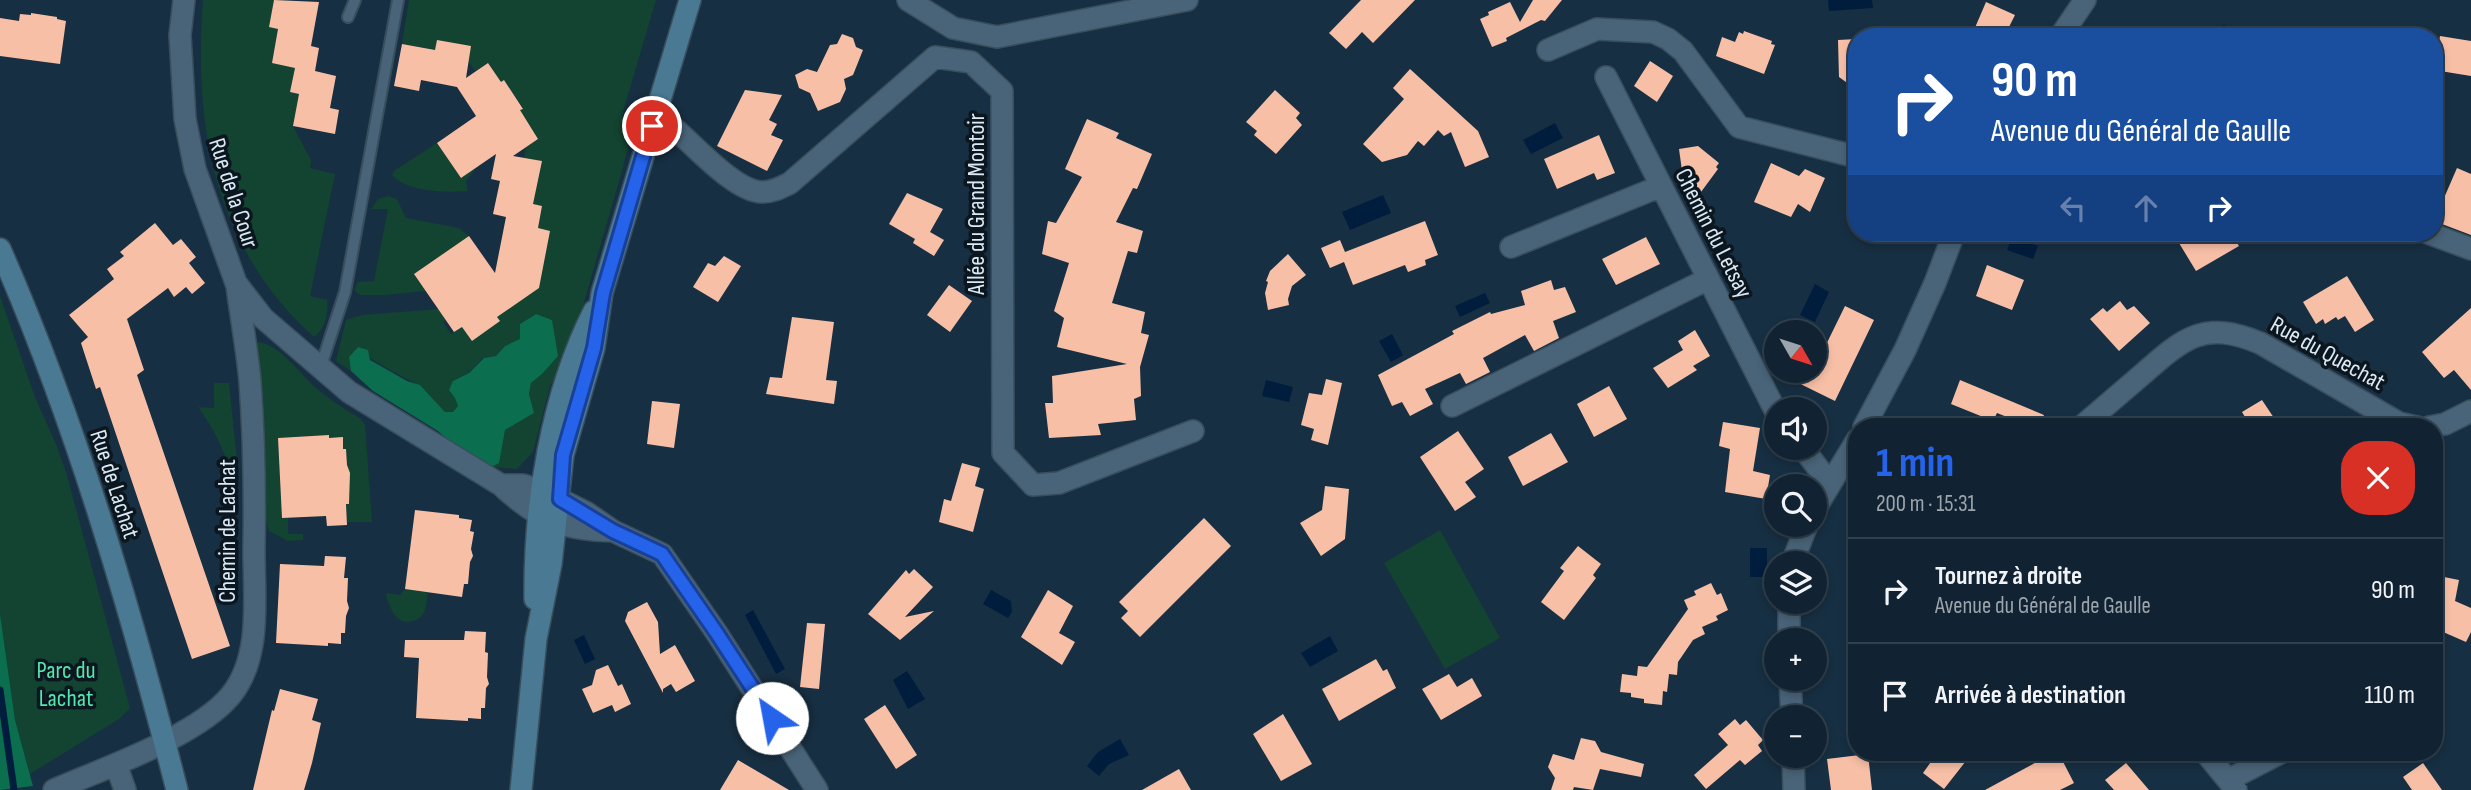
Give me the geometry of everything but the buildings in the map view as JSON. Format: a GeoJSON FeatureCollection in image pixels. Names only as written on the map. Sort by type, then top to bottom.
{"type":"FeatureCollection","features":[{"type":"Feature","properties":{"kind":"street","name":"Rue de la Cour"},"geometry":{"type":"LineString","coordinates":[[184,0],[181,57],[185,119],[195,169],[236,282],[264,318],[349,392],[501,485],[519,502],[547,519]]}},
{"type":"Feature","properties":{"kind":"street"},"geometry":{"type":"LineString","coordinates":[[521,790],[536,639],[551,564],[547,519],[552,495],[594,348],[603,293],[690,0]]}},
{"type":"Feature","properties":{"kind":"street"},"geometry":{"type":"LineString","coordinates":[[908,0],[953,28],[997,37],[1187,0]]}},
{"type":"Feature","properties":{"kind":"street"},"geometry":{"type":"LineString","coordinates":[[2066,28],[2085,0]]}},
{"type":"Feature","properties":{"kind":"street"},"geometry":{"type":"LineString","coordinates":[[1548,50],[1597,29],[1653,32],[1684,51],[1739,127],[1848,155]]}},
{"type":"Feature","properties":{"kind":"street","name":"Allée du Grand Montoir"},"geometry":{"type":"LineString","coordinates":[[652,126],[677,131],[739,185],[762,192],[778,189],[790,183],[935,57],[971,62],[1002,90],[1003,453],[1033,485],[1059,483],[1193,431]]}},
{"type":"Feature","properties":{"kind":"street","name":"Chemin du Letsay"},"geometry":{"type":"LineString","coordinates":[[1606,77],[1768,397]]}},
{"type":"Feature","properties":{"kind":"street"},"geometry":{"type":"LineString","coordinates":[[1511,247],[1661,186]]}},
{"type":"Feature","properties":{"kind":"street"},"geometry":{"type":"LineString","coordinates":[[2443,239],[2471,249]]}},
{"type":"Feature","properties":{"kind":"street"},"geometry":{"type":"LineString","coordinates":[[1869,418],[1905,351],[1951,242]]}},
{"type":"Feature","properties":{"kind":"street","name":"Rue de Lachat"},"geometry":{"type":"LineString","coordinates":[[0,249],[24,303],[104,533],[177,790]]}},
{"type":"Feature","properties":{"kind":"street"},"geometry":{"type":"LineString","coordinates":[[1452,406],[1708,279]]}},
{"type":"Feature","properties":{"kind":"street","name":"Chemin de Lachat"},"geometry":{"type":"LineString","coordinates":[[164,741],[209,716],[231,695],[242,676],[250,653],[254,621],[255,488],[249,378],[236,282]]}},
{"type":"Feature","properties":{"kind":"street","name":"Rue du Quechat"},"geometry":{"type":"LineString","coordinates":[[2091,418],[2175,346],[2194,336],[2218,332],[2260,343],[2390,418]]}},
{"type":"Feature","properties":{"kind":"street"},"geometry":{"type":"LineString","coordinates":[[2443,424],[2471,411]]}},
{"type":"Feature","properties":{"kind":"street"},"geometry":{"type":"LineString","coordinates":[[1827,489],[1848,458]]}},
{"type":"Feature","properties":{"kind":"street"},"geometry":{"type":"LineString","coordinates":[[1812,460],[1830,484]]}},
{"type":"Feature","properties":{"kind":"street","name":"Rue de la Cour"},"geometry":{"type":"LineString","coordinates":[[501,485],[523,485],[552,495]]}},
{"type":"Feature","properties":{"kind":"street"},"geometry":{"type":"LineString","coordinates":[[552,495],[613,531],[662,554],[716,632],[811,788]]}},
{"type":"Feature","properties":{"kind":"street"},"geometry":{"type":"LineString","coordinates":[[547,519],[582,530],[613,531]]}},
{"type":"Feature","properties":{"kind":"street"},"geometry":{"type":"LineString","coordinates":[[54,790],[164,741]]}},
{"type":"Feature","properties":{"kind":"street"},"geometry":{"type":"LineString","coordinates":[[2212,761],[2232,785],[2268,761]]}},
{"type":"Feature","properties":{"kind":"street"},"geometry":{"type":"LineString","coordinates":[[116,764],[125,790]]}},
{"type":"Feature","properties":{"kind":"street"},"geometry":{"type":"LineString","coordinates":[[1793,768],[1794,790]]}},
{"type":"Feature","properties":{"kind":"lane"},"geometry":{"type":"LineString","coordinates":[[348,17],[355,0]]}},
{"type":"Feature","properties":{"kind":"lane"},"geometry":{"type":"LineString","coordinates":[[321,366],[345,292],[398,0]]}},
{"type":"Feature","properties":{"kind":"green space"},"geometry":{"type":"Polygon","coordinates":[[[203,0],[274,0],[269,27],[278,29],[272,62],[295,68],[290,92],[299,94],[293,126],[311,160],[310,168],[335,174],[310,296],[327,300],[327,310],[323,325],[314,337],[280,302],[253,265],[233,225],[218,183],[202,94],[203,0]]]}},
{"type":"Feature","properties":{"kind":"green space"},"geometry":{"type":"Polygon","coordinates":[[[409,0],[656,0],[622,115],[630,140],[580,316],[564,363],[550,386],[533,452],[517,469],[491,467],[505,430],[534,413],[529,394],[531,383],[542,374],[552,320],[536,314],[520,324],[521,339],[505,346],[496,356],[483,358],[468,373],[453,381],[458,406],[453,412],[445,412],[422,387],[379,363],[358,347],[349,357],[351,371],[336,361],[346,320],[362,315],[439,309],[451,334],[462,327],[497,317],[538,228],[542,206],[533,204],[541,161],[524,158],[526,147],[538,139],[520,110],[523,108],[504,80],[501,82],[488,63],[475,71],[468,61],[437,40],[435,50],[402,44],[409,0]]]}},
{"type":"Feature","properties":{"kind":"green space"},"geometry":{"type":"Polygon","coordinates":[[[437,143],[461,178],[477,167],[466,181],[468,191],[449,192],[417,188],[392,175],[394,171],[437,143]]]}},
{"type":"Feature","properties":{"kind":"green space"},"geometry":{"type":"Polygon","coordinates":[[[388,196],[397,199],[406,218],[459,228],[469,236],[426,291],[360,295],[354,290],[358,282],[374,281],[388,209],[371,209],[378,199],[388,196]]]}},
{"type":"Feature","properties":{"kind":"green space","name":"Parc du Lachat"},"geometry":{"type":"Polygon","coordinates":[[[0,296],[35,397],[66,472],[130,708],[119,719],[30,774],[15,720],[0,614],[0,296]]]}},
{"type":"Feature","properties":{"kind":"green space"},"geometry":{"type":"Polygon","coordinates":[[[536,314],[552,320],[558,356],[531,383],[529,394],[534,413],[505,430],[499,463],[491,467],[463,454],[438,431],[373,391],[351,371],[349,357],[358,347],[368,350],[370,360],[407,381],[420,385],[445,412],[453,412],[458,406],[449,390],[453,381],[469,373],[484,358],[496,356],[505,346],[520,339],[520,324],[536,314]]]}},
{"type":"Feature","properties":{"kind":"green space"},"geometry":{"type":"Polygon","coordinates":[[[257,342],[281,353],[316,388],[361,419],[365,425],[372,522],[347,522],[350,473],[347,469],[346,449],[343,449],[343,438],[329,438],[329,435],[278,438],[282,518],[288,518],[288,534],[303,534],[303,540],[288,541],[269,531],[263,510],[257,342]]]}},
{"type":"Feature","properties":{"kind":"green space"},"geometry":{"type":"Polygon","coordinates":[[[214,383],[229,383],[237,460],[236,491],[222,447],[198,407],[214,408],[214,383]]]}},
{"type":"Feature","properties":{"kind":"green space"},"geometry":{"type":"Polygon","coordinates":[[[1440,530],[1500,638],[1445,669],[1384,563],[1440,530]]]}},
{"type":"Feature","properties":{"kind":"green space"},"geometry":{"type":"Polygon","coordinates":[[[405,589],[428,592],[424,612],[420,617],[407,622],[398,618],[386,595],[400,595],[405,589]]]}},
{"type":"Feature","properties":{"kind":"green space"},"geometry":{"type":"Polygon","coordinates":[[[0,614],[15,720],[33,786],[0,790],[0,614]]]}},
{"type":"Feature","properties":{"kind":"water"},"geometry":{"type":"Polygon","coordinates":[[[1828,0],[1872,0],[1873,8],[1829,11],[1828,0]]]}},
{"type":"Feature","properties":{"kind":"water"},"geometry":{"type":"Polygon","coordinates":[[[1555,123],[1563,138],[1531,154],[1523,140],[1555,123]]]}},
{"type":"Feature","properties":{"kind":"water"},"geometry":{"type":"Polygon","coordinates":[[[1383,195],[1391,213],[1350,230],[1342,212],[1383,195]]]}},
{"type":"Feature","properties":{"kind":"water"},"geometry":{"type":"Polygon","coordinates":[[[2010,242],[2026,242],[2038,246],[2033,259],[2007,250],[2010,242]]]}},
{"type":"Feature","properties":{"kind":"water"},"geometry":{"type":"Polygon","coordinates":[[[1815,284],[1829,292],[1816,320],[1800,315],[1815,284]]]}},
{"type":"Feature","properties":{"kind":"water"},"geometry":{"type":"Polygon","coordinates":[[[1485,293],[1490,303],[1460,317],[1455,306],[1485,293]]]}},
{"type":"Feature","properties":{"kind":"water"},"geometry":{"type":"Polygon","coordinates":[[[1392,334],[1403,355],[1391,362],[1379,341],[1392,334]]]}},
{"type":"Feature","properties":{"kind":"water"},"geometry":{"type":"Polygon","coordinates":[[[1266,380],[1293,387],[1289,402],[1262,396],[1266,380]]]}},
{"type":"Feature","properties":{"kind":"water"},"geometry":{"type":"Polygon","coordinates":[[[1750,548],[1767,548],[1767,551],[1764,551],[1764,577],[1750,577],[1750,548]]]}},
{"type":"Feature","properties":{"kind":"water"},"geometry":{"type":"Polygon","coordinates":[[[991,590],[1011,601],[1012,612],[1008,618],[983,604],[991,590]]]}},
{"type":"Feature","properties":{"kind":"water"},"geometry":{"type":"Polygon","coordinates":[[[753,610],[785,669],[776,674],[745,615],[753,610]]]}},
{"type":"Feature","properties":{"kind":"water"},"geometry":{"type":"Polygon","coordinates":[[[584,635],[595,659],[585,664],[574,640],[584,635]]]}},
{"type":"Feature","properties":{"kind":"water"},"geometry":{"type":"Polygon","coordinates":[[[1330,636],[1338,651],[1310,667],[1301,653],[1330,636]]]}},
{"type":"Feature","properties":{"kind":"water"},"geometry":{"type":"Polygon","coordinates":[[[907,671],[925,699],[908,709],[893,680],[907,671]]]}},
{"type":"Feature","properties":{"kind":"water"},"geometry":{"type":"Polygon","coordinates":[[[1120,739],[1129,755],[1109,764],[1099,776],[1087,766],[1098,752],[1120,739]]]}},
{"type":"Feature","properties":{"kind":"waterway"},"geometry":{"type":"LineString","coordinates":[[0,690],[14,790]]}},
{"type":"Feature","properties":{"kind":"route"},"geometry":{"type":"LineString","coordinates":[[652,126],[603,293],[594,348],[563,455],[560,499],[613,531],[662,554],[772,718]]}}]}
